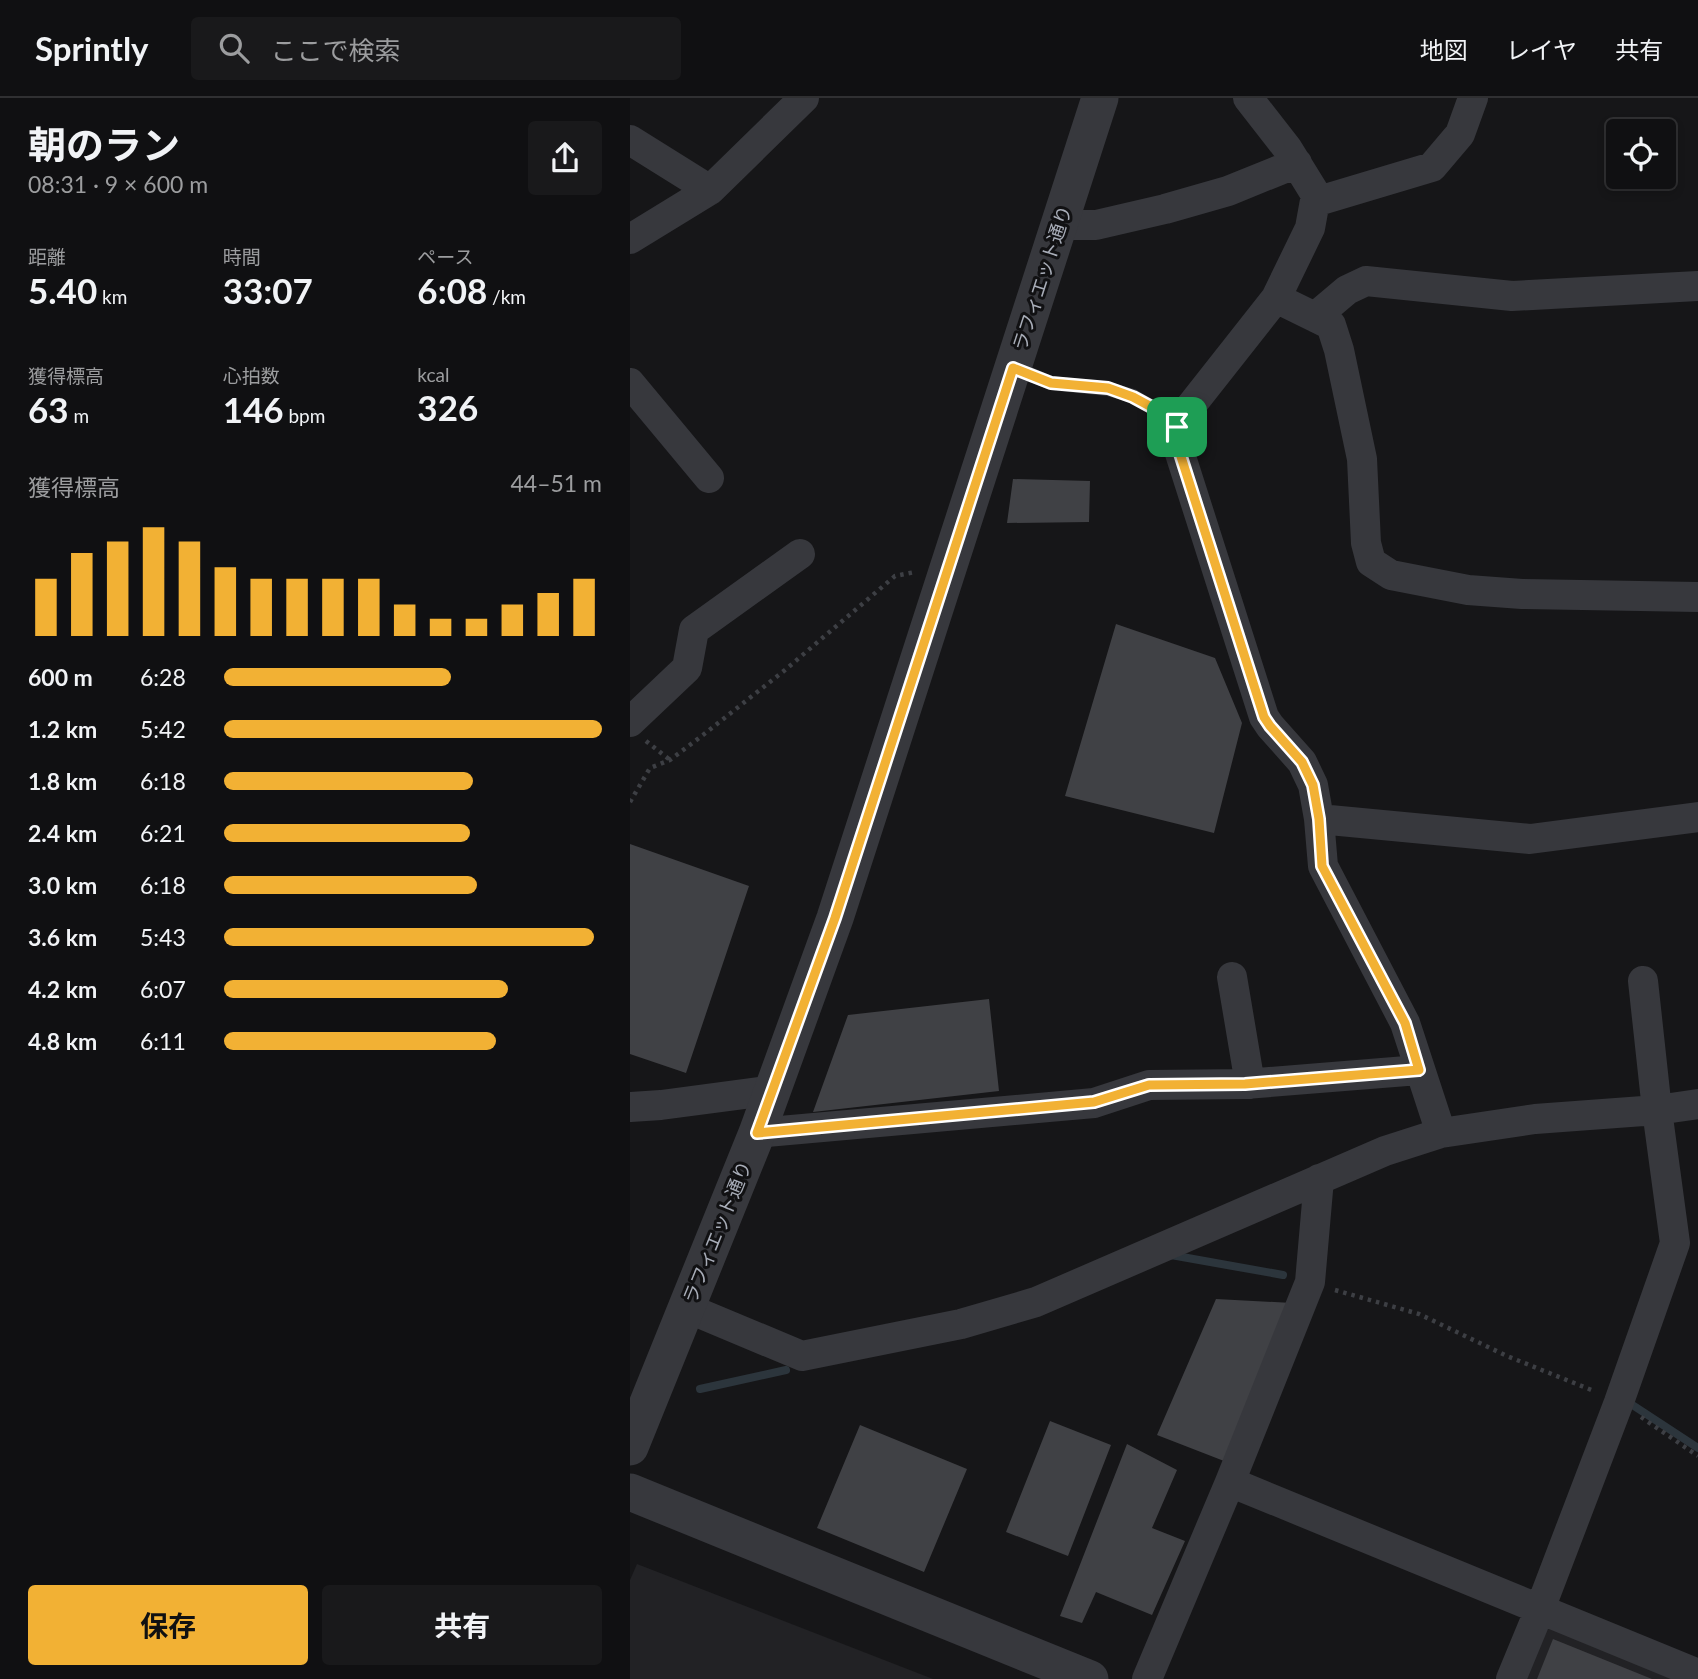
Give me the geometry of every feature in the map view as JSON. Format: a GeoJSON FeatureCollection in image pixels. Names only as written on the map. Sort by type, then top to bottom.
{"type":"FeatureCollection","features":[{"type":"Feature","properties":{"kind":"street"},"geometry":{"type":"LineString","coordinates":[[630,239],[710,190],[804,98]]}},
{"type":"Feature","properties":{"kind":"street","name":"ラフィエット通り"},"geometry":{"type":"LineString","coordinates":[[630,1447],[774,1090],[835,918],[1100,98]]}},
{"type":"Feature","properties":{"kind":"street"},"geometry":{"type":"LineString","coordinates":[[1248,98],[1287,148],[1316,195],[1310,228],[1276,298],[1183,416],[1177,427],[1176,441],[1264,717],[1302,762],[1313,785],[1319,819],[1322,866],[1405,1023],[1441,1133]]}},
{"type":"Feature","properties":{"kind":"street"},"geometry":{"type":"LineString","coordinates":[[1315,202],[1432,167],[1460,134],[1473,98]]}},
{"type":"Feature","properties":{"kind":"street"},"geometry":{"type":"LineString","coordinates":[[630,140],[710,190]]}},
{"type":"Feature","properties":{"kind":"street"},"geometry":{"type":"LineString","coordinates":[[1059,225],[1096,225],[1165,209],[1228,191],[1297,163]]}},
{"type":"Feature","properties":{"kind":"street"},"geometry":{"type":"LineString","coordinates":[[1315,317],[1347,290],[1367,281],[1512,296],[1698,286]]}},
{"type":"Feature","properties":{"kind":"street"},"geometry":{"type":"LineString","coordinates":[[1276,298],[1331,326],[1339,350],[1363,459],[1366,543],[1371,562],[1391,575],[1468,590],[1522,594],[1698,597]]}},
{"type":"Feature","properties":{"kind":"street"},"geometry":{"type":"LineString","coordinates":[[630,383],[709,478]]}},
{"type":"Feature","properties":{"kind":"street"},"geometry":{"type":"LineString","coordinates":[[630,722],[687,668],[694,630],[800,554]]}},
{"type":"Feature","properties":{"kind":"street"},"geometry":{"type":"LineString","coordinates":[[1319,819],[1530,839],[1698,817]]}},
{"type":"Feature","properties":{"kind":"street"},"geometry":{"type":"LineString","coordinates":[[1232,977],[1250,1084]]}},
{"type":"Feature","properties":{"kind":"street"},"geometry":{"type":"LineString","coordinates":[[1511,1679],[1619,1402],[1675,1243],[1643,981]]}},
{"type":"Feature","properties":{"kind":"street"},"geometry":{"type":"LineString","coordinates":[[757,1133],[1094,1102],[1149,1085],[1250,1084],[1419,1070]]}},
{"type":"Feature","properties":{"kind":"street"},"geometry":{"type":"LineString","coordinates":[[630,1107],[774,1090]]}},
{"type":"Feature","properties":{"kind":"street"},"geometry":{"type":"LineString","coordinates":[[687,1308],[802,1356],[961,1324],[1036,1302],[1385,1151],[1441,1133],[1535,1119],[1657,1110],[1698,1104]]}},
{"type":"Feature","properties":{"kind":"street"},"geometry":{"type":"LineString","coordinates":[[1147,1679],[1310,1282],[1319,1179]]}},
{"type":"Feature","properties":{"kind":"street"},"geometry":{"type":"LineString","coordinates":[[1230,1482],[1698,1674]]}},
{"type":"Feature","properties":{"kind":"street"},"geometry":{"type":"LineString","coordinates":[[630,1492],[1090,1679]]}},
{"type":"Feature","properties":{"kind":"lane"},"geometry":{"type":"LineString","coordinates":[[1013,368],[1051,383],[1108,388],[1157,410],[1177,427]]}},
{"type":"Feature","properties":{"kind":"path"},"geometry":{"type":"LineString","coordinates":[[630,802],[650,768],[670,760],[703,735],[814,646],[895,576],[950,563]]}},
{"type":"Feature","properties":{"kind":"path"},"geometry":{"type":"LineString","coordinates":[[1310,1282],[1419,1314],[1507,1356],[1619,1402],[1698,1456]]}},
{"type":"Feature","properties":{"kind":"shaded area"},"geometry":{"type":"Polygon","coordinates":[[[637,1564],[933,1679],[630,1679],[630,1580],[637,1564]]]}},
{"type":"Feature","properties":{"kind":"shaded area"},"geometry":{"type":"Polygon","coordinates":[[[1552,1628],[1677,1679],[1522,1679],[1542,1631],[1552,1628]]]}},
{"type":"Feature","properties":{"kind":"building"},"geometry":{"type":"Polygon","coordinates":[[[1013,479],[1090,481],[1089,522],[1007,523],[1013,479]]]}},
{"type":"Feature","properties":{"kind":"building"},"geometry":{"type":"Polygon","coordinates":[[[1116,624],[1215,658],[1242,723],[1214,833],[1065,796],[1116,624]]]}},
{"type":"Feature","properties":{"kind":"building"},"geometry":{"type":"Polygon","coordinates":[[[630,844],[749,886],[686,1073],[630,1054],[630,844]]]}},
{"type":"Feature","properties":{"kind":"building"},"geometry":{"type":"Polygon","coordinates":[[[989,999],[999,1091],[813,1112],[848,1015],[989,999]]]}},
{"type":"Feature","properties":{"kind":"building"},"geometry":{"type":"Polygon","coordinates":[[[1216,1299],[1292,1303],[1224,1461],[1157,1435],[1216,1299]]]}},
{"type":"Feature","properties":{"kind":"building"},"geometry":{"type":"Polygon","coordinates":[[[1050,1421],[1111,1445],[1068,1556],[1006,1532],[1050,1421]]]}},
{"type":"Feature","properties":{"kind":"building"},"geometry":{"type":"Polygon","coordinates":[[[860,1425],[967,1469],[924,1572],[817,1528],[860,1425]]]}},
{"type":"Feature","properties":{"kind":"building"},"geometry":{"type":"Polygon","coordinates":[[[1127,1444],[1177,1470],[1152,1528],[1185,1541],[1152,1615],[1096,1592],[1082,1623],[1060,1616],[1127,1444]]]}},
{"type":"Feature","properties":{"kind":"building"},"geometry":{"type":"Polygon","coordinates":[[[1553,1639],[1652,1679],[1537,1679],[1553,1639]]]}},
{"type":"Feature","properties":{"kind":"waterway"},"geometry":{"type":"LineString","coordinates":[[1171,1255],[1283,1275]]}},
{"type":"Feature","properties":{"kind":"waterway"},"geometry":{"type":"LineString","coordinates":[[700,1389],[786,1370]]}},
{"type":"Feature","properties":{"kind":"waterway"},"geometry":{"type":"LineString","coordinates":[[1634,1406],[1698,1448]]}},
{"type":"Feature","properties":{"kind":"route"},"geometry":{"type":"LineString","coordinates":[[1013,368],[1051,383],[1108,388],[1157,410],[1177,427],[1176,441],[1264,717],[1302,762],[1313,785],[1319,819],[1322,866],[1405,1023],[1419,1070],[1245,1084],[1149,1085],[1094,1102],[757,1133],[835,918],[1013,368]]}}]}
